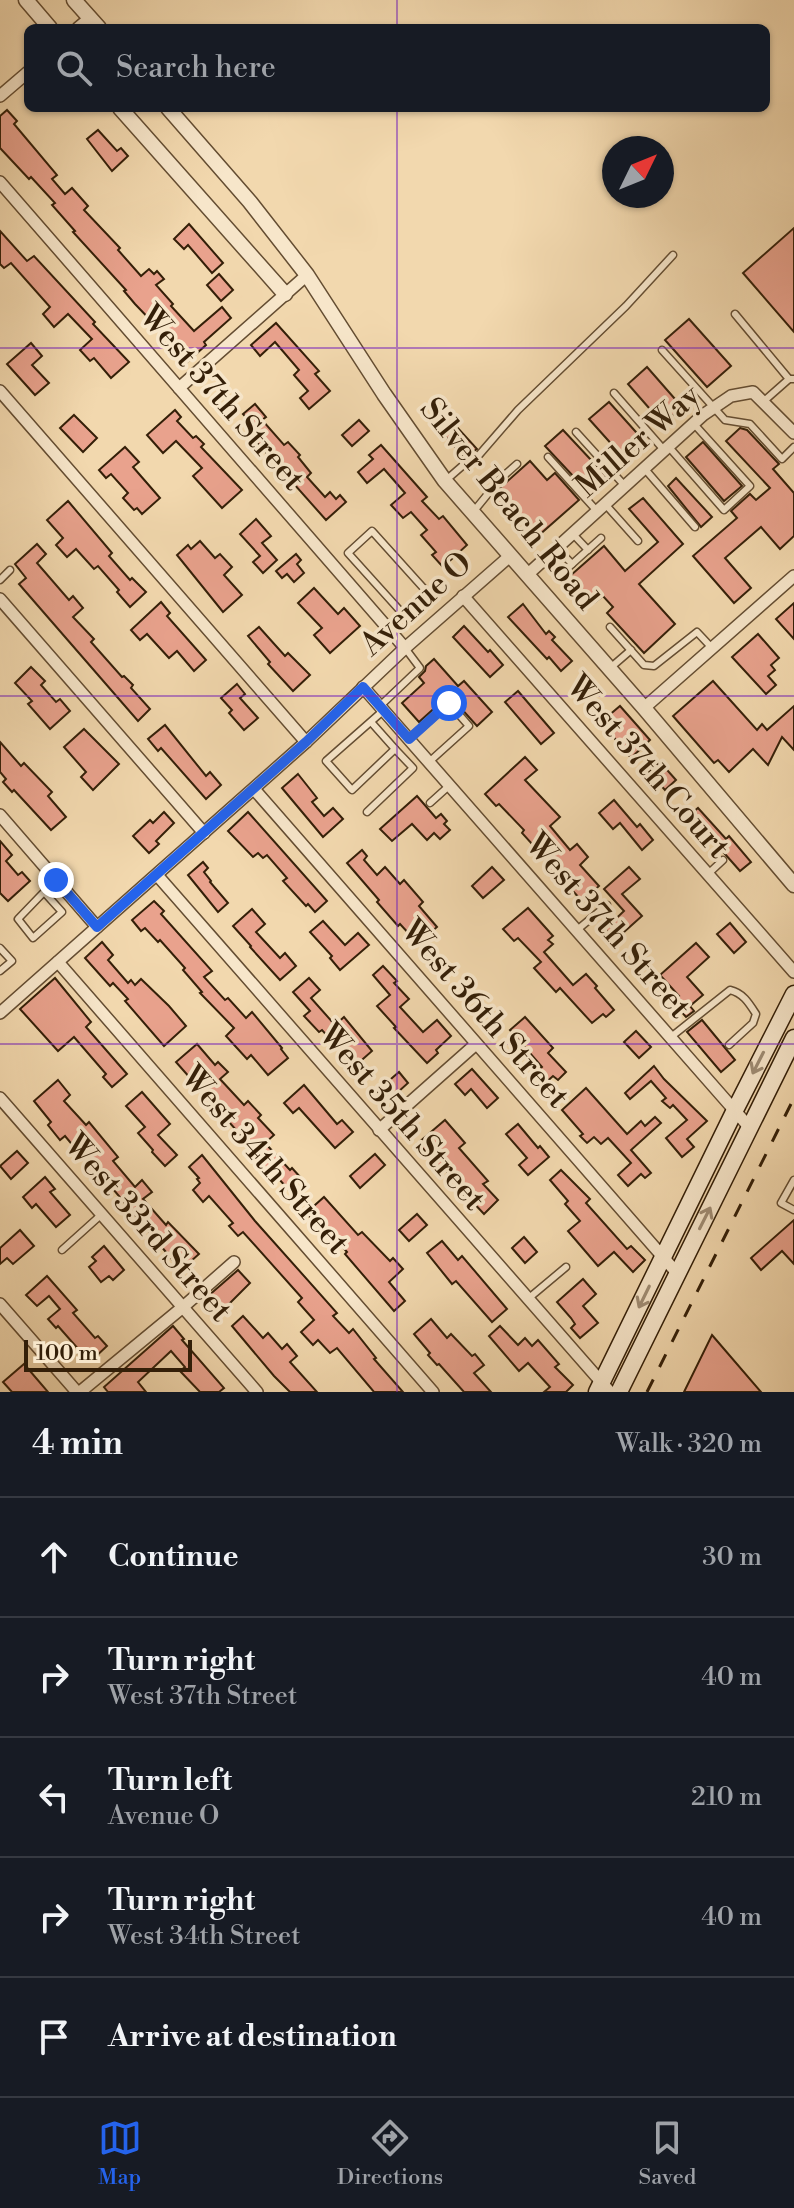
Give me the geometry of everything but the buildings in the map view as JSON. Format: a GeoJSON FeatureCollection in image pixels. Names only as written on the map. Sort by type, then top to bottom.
{"type":"FeatureCollection","features":[{"type":"Feature","properties":{"kind":"main road"},"geometry":{"type":"LineString","coordinates":[[602,1389],[794,994]]}},
{"type":"Feature","properties":{"kind":"main road"},"geometry":{"type":"LineString","coordinates":[[619,1392],[794,1038]]}},
{"type":"Feature","properties":{"kind":"street"},"geometry":{"type":"LineString","coordinates":[[26,0],[47,24]]}},
{"type":"Feature","properties":{"kind":"street"},"geometry":{"type":"LineString","coordinates":[[74,0],[94,23]]}},
{"type":"Feature","properties":{"kind":"street"},"geometry":{"type":"LineString","coordinates":[[0,96],[24,75]]}},
{"type":"Feature","properties":{"kind":"street"},"geometry":{"type":"LineString","coordinates":[[124,112],[285,294]]}},
{"type":"Feature","properties":{"kind":"street","name":"Silver Beach Road"},"geometry":{"type":"LineString","coordinates":[[171,112],[250,202],[307,275],[445,481],[794,885]]}},
{"type":"Feature","properties":{"kind":"street","name":"West 37th Street"},"geometry":{"type":"LineString","coordinates":[[0,182],[405,648]]}},
{"type":"Feature","properties":{"kind":"street"},"geometry":{"type":"LineString","coordinates":[[179,388],[307,275]]}},
{"type":"Feature","properties":{"kind":"street"},"geometry":{"type":"LineString","coordinates":[[0,391],[306,742]]}},
{"type":"Feature","properties":{"kind":"street","name":"Miller Way"},"geometry":{"type":"LineString","coordinates":[[560,545],[713,408],[731,396],[753,392],[764,401]]}},
{"type":"Feature","properties":{"kind":"street"},"geometry":{"type":"LineString","coordinates":[[764,401],[794,433]]}},
{"type":"Feature","properties":{"kind":"street","name":"Avenue O"},"geometry":{"type":"LineString","coordinates":[[527,575],[560,545]]}},
{"type":"Feature","properties":{"kind":"street","name":"Avenue O"},"geometry":{"type":"LineString","coordinates":[[0,1013],[254,789],[405,648],[510,556]]}},
{"type":"Feature","properties":{"kind":"street"},"geometry":{"type":"LineString","coordinates":[[644,708],[794,576]]}},
{"type":"Feature","properties":{"kind":"street","name":"West 37th Court"},"geometry":{"type":"LineString","coordinates":[[463,596],[794,972]]}},
{"type":"Feature","properties":{"kind":"street"},"geometry":{"type":"LineString","coordinates":[[0,599],[204,833]]}},
{"type":"Feature","properties":{"kind":"street","name":"West 37th Street"},"geometry":{"type":"LineString","coordinates":[[363,687],[750,1128]]}},
{"type":"Feature","properties":{"kind":"street","name":"West 36th Street"},"geometry":{"type":"LineString","coordinates":[[254,789],[677,1273]]}},
{"type":"Feature","properties":{"kind":"street"},"geometry":{"type":"LineString","coordinates":[[0,815],[97,927]]}},
{"type":"Feature","properties":{"kind":"street","name":"West 35th Street"},"geometry":{"type":"LineString","coordinates":[[157,875],[602,1389]]}},
{"type":"Feature","properties":{"kind":"street","name":"West 34th Street"},"geometry":{"type":"LineString","coordinates":[[58,962],[433,1392]]}},
{"type":"Feature","properties":{"kind":"street"},"geometry":{"type":"LineString","coordinates":[[379,1130],[476,1044]]}},
{"type":"Feature","properties":{"kind":"street","name":"West 33rd Street"},"geometry":{"type":"LineString","coordinates":[[0,1098],[257,1392]]}},
{"type":"Feature","properties":{"kind":"street"},"geometry":{"type":"LineString","coordinates":[[0,1304],[78,1392],[234,1262]]}},
{"type":"Feature","properties":{"kind":"lane"},"geometry":{"type":"LineString","coordinates":[[445,481],[479,455],[518,410],[626,306],[673,255]]}},
{"type":"Feature","properties":{"kind":"lane"},"geometry":{"type":"LineString","coordinates":[[735,314],[791,379],[764,401]]}},
{"type":"Feature","properties":{"kind":"lane"},"geometry":{"type":"LineString","coordinates":[[662,350],[725,420],[750,424],[782,459],[794,447]]}},
{"type":"Feature","properties":{"kind":"lane"},"geometry":{"type":"LineString","coordinates":[[614,393],[724,510],[750,486],[693,423]]}},
{"type":"Feature","properties":{"kind":"lane"},"geometry":{"type":"LineString","coordinates":[[576,432],[625,486]]}},
{"type":"Feature","properties":{"kind":"lane"},"geometry":{"type":"LineString","coordinates":[[548,457],[638,541]]}},
{"type":"Feature","properties":{"kind":"lane"},"geometry":{"type":"LineString","coordinates":[[473,513],[500,479],[517,464]]}},
{"type":"Feature","properties":{"kind":"lane"},"geometry":{"type":"LineString","coordinates":[[644,468],[695,527]]}},
{"type":"Feature","properties":{"kind":"lane"},"geometry":{"type":"LineString","coordinates":[[372,531],[427,592],[403,614],[377,585],[348,553],[372,531]]}},
{"type":"Feature","properties":{"kind":"lane"},"geometry":{"type":"LineString","coordinates":[[572,533],[588,550]]}},
{"type":"Feature","properties":{"kind":"lane"},"geometry":{"type":"LineString","coordinates":[[561,574],[601,538]]}},
{"type":"Feature","properties":{"kind":"lane"},"geometry":{"type":"LineString","coordinates":[[560,545],[572,564]]}},
{"type":"Feature","properties":{"kind":"lane"},"geometry":{"type":"LineString","coordinates":[[0,580],[10,570]]}},
{"type":"Feature","properties":{"kind":"lane"},"geometry":{"type":"LineString","coordinates":[[362,597],[377,585]]}},
{"type":"Feature","properties":{"kind":"lane"},"geometry":{"type":"LineString","coordinates":[[610,627],[649,667],[697,632],[712,648]]}},
{"type":"Feature","properties":{"kind":"lane"},"geometry":{"type":"LineString","coordinates":[[395,749],[352,790],[326,761],[371,722],[420,668],[405,648]]}},
{"type":"Feature","properties":{"kind":"lane"},"geometry":{"type":"LineString","coordinates":[[609,669],[631,650]]}},
{"type":"Feature","properties":{"kind":"lane"},"geometry":{"type":"LineString","coordinates":[[409,739],[449,703],[469,726],[429,762]]}},
{"type":"Feature","properties":{"kind":"lane"},"geometry":{"type":"LineString","coordinates":[[367,812],[413,768],[371,722]]}},
{"type":"Feature","properties":{"kind":"lane"},"geometry":{"type":"LineString","coordinates":[[430,803],[450,785]]}},
{"type":"Feature","properties":{"kind":"lane"},"geometry":{"type":"LineString","coordinates":[[708,874],[723,860]]}},
{"type":"Feature","properties":{"kind":"lane"},"geometry":{"type":"LineString","coordinates":[[44,892],[62,912],[33,938],[18,919],[44,892],[56,880]]}},
{"type":"Feature","properties":{"kind":"lane"},"geometry":{"type":"LineString","coordinates":[[577,930],[607,905]]}},
{"type":"Feature","properties":{"kind":"lane"},"geometry":{"type":"LineString","coordinates":[[0,948],[12,961],[0,971]]}},
{"type":"Feature","properties":{"kind":"lane"},"geometry":{"type":"LineString","coordinates":[[671,1037],[730,990],[738,992],[749,1002],[756,1014],[753,1023],[729,1045]]}},
{"type":"Feature","properties":{"kind":"lane"},"geometry":{"type":"LineString","coordinates":[[794,1180],[781,1203],[794,1210]]}},
{"type":"Feature","properties":{"kind":"lane"},"geometry":{"type":"LineString","coordinates":[[62,1250],[102,1214]]}},
{"type":"Feature","properties":{"kind":"lane"},"geometry":{"type":"LineString","coordinates":[[528,1300],[566,1267]]}},
{"type":"Feature","properties":{"kind":"railway"},"geometry":{"type":"LineString","coordinates":[[647,1392],[794,1098]]}},
{"type":"Feature","properties":{"kind":"route"},"geometry":{"type":"LineString","coordinates":[[56,880],[97,927],[306,742],[363,687],[409,739],[449,703]]}}]}
